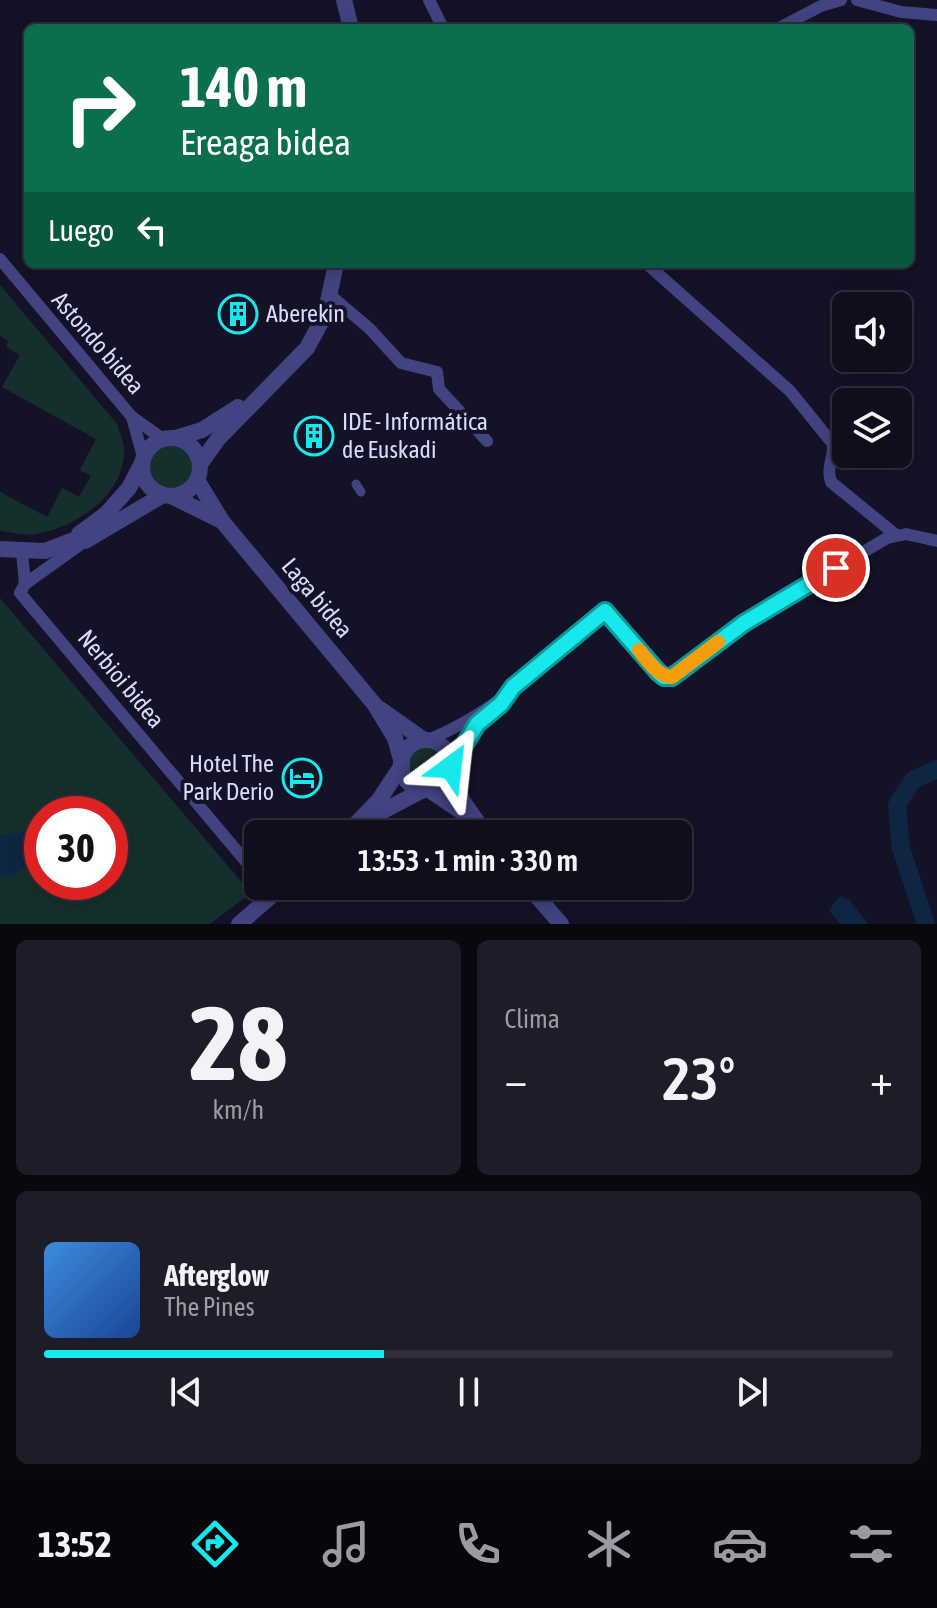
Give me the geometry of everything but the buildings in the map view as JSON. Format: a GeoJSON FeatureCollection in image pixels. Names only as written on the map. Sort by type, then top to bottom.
{"type":"FeatureCollection","features":[{"type":"Feature","properties":{"kind":"street"},"geometry":{"type":"LineString","coordinates":[[344,0],[350,24]]}},
{"type":"Feature","properties":{"kind":"street"},"geometry":{"type":"LineString","coordinates":[[429,0],[441,24]]}},
{"type":"Feature","properties":{"kind":"street"},"geometry":{"type":"LineString","coordinates":[[787,24],[837,0]]}},
{"type":"Feature","properties":{"kind":"street"},"geometry":{"type":"LineString","coordinates":[[857,0],[901,12],[937,15]]}},
{"type":"Feature","properties":{"kind":"street","name":"Astondo bidea"},"geometry":{"type":"LineString","coordinates":[[0,259],[132,417],[170,438]]}},
{"type":"Feature","properties":{"kind":"street"},"geometry":{"type":"LineString","coordinates":[[0,549],[45,551],[78,541],[167,496],[187,491],[218,439],[307,348],[325,315],[335,268]]}},
{"type":"Feature","properties":{"kind":"street"},"geometry":{"type":"LineString","coordinates":[[652,268],[790,391],[833,444],[828,470],[831,482],[896,535]]}},
{"type":"Feature","properties":{"kind":"street"},"geometry":{"type":"LineString","coordinates":[[330,295],[370,329],[401,363],[437,372],[439,389],[487,441]]}},
{"type":"Feature","properties":{"kind":"street"},"geometry":{"type":"LineString","coordinates":[[25,584],[106,514],[129,488],[154,443],[202,430],[289,367]]}},
{"type":"Feature","properties":{"kind":"street","name":"Astondo bidea"},"geometry":{"type":"LineString","coordinates":[[132,417],[142,461]]}},
{"type":"Feature","properties":{"kind":"street"},"geometry":{"type":"LineString","coordinates":[[170,438],[191,446],[199,472]]}},
{"type":"Feature","properties":{"kind":"street"},"geometry":{"type":"LineString","coordinates":[[142,461],[145,482],[153,490],[167,496]]}},
{"type":"Feature","properties":{"kind":"street","name":"Laga bidea"},"geometry":{"type":"LineString","coordinates":[[199,472],[222,521],[375,705],[395,738],[402,764]]}},
{"type":"Feature","properties":{"kind":"street","name":"Laga bidea"},"geometry":{"type":"LineString","coordinates":[[167,496],[222,521]]}},
{"type":"Feature","properties":{"kind":"street"},"geometry":{"type":"LineString","coordinates":[[360,820],[379,800],[409,747],[457,728],[513,687],[605,611],[658,672],[664,677],[672,677],[744,623],[896,535],[916,535],[937,541]]}},
{"type":"Feature","properties":{"kind":"street"},"geometry":{"type":"LineString","coordinates":[[22,552],[25,584]]}},
{"type":"Feature","properties":{"kind":"street","name":"Nerbioi bidea"},"geometry":{"type":"LineString","coordinates":[[25,584],[20,593],[244,859]]}},
{"type":"Feature","properties":{"kind":"street"},"geometry":{"type":"LineString","coordinates":[[369,820],[443,783],[477,724],[501,704],[513,687]]}},
{"type":"Feature","properties":{"kind":"street","name":"Laga bidea"},"geometry":{"type":"LineString","coordinates":[[375,705],[426,740]]}},
{"type":"Feature","properties":{"kind":"street"},"geometry":{"type":"LineString","coordinates":[[426,740],[443,746],[449,754],[462,800],[476,820]]}},
{"type":"Feature","properties":{"kind":"street"},"geometry":{"type":"LineString","coordinates":[[402,764],[409,782],[427,789],[470,820]]}},
{"type":"Feature","properties":{"kind":"street"},"geometry":{"type":"LineString","coordinates":[[239,924],[263,900]]}},
{"type":"Feature","properties":{"kind":"street"},"geometry":{"type":"LineString","coordinates":[[540,900],[561,924]]}},
{"type":"Feature","properties":{"kind":"green space"},"geometry":{"type":"Polygon","coordinates":[[[0,285],[117,424],[124,446],[121,470],[105,497],[81,517],[37,534],[0,531],[0,492],[47,517],[62,488],[79,497],[91,476],[80,470],[96,439],[2,387],[20,355],[6,347],[8,341],[0,336],[0,285]]]}},
{"type":"Feature","properties":{"kind":"green space"},"geometry":{"type":"Polygon","coordinates":[[[171,446],[187,452],[193,468],[187,484],[171,490],[155,484],[149,468],[155,452],[171,446]]]}},
{"type":"Feature","properties":{"kind":"green space"},"geometry":{"type":"Polygon","coordinates":[[[0,598],[244,885],[244,898],[210,924],[0,924],[0,598]]]}},
{"type":"Feature","properties":{"kind":"green space"},"geometry":{"type":"Polygon","coordinates":[[[425,747],[437,752],[442,764],[437,776],[425,781],[413,776],[408,764],[413,752],[425,747]]]}},
{"type":"Feature","properties":{"kind":"water"},"geometry":{"type":"Polygon","coordinates":[[[24,831],[24,867],[0,879],[0,835],[24,831]]]}},
{"type":"Feature","properties":{"kind":"water"},"geometry":{"type":"Polygon","coordinates":[[[840,896],[849,900],[868,924],[840,924],[829,910],[840,896]]]}},
{"type":"Feature","properties":{"kind":"waterway"},"geometry":{"type":"LineString","coordinates":[[926,924],[901,848],[897,805],[913,780],[937,769]]}},
{"type":"Feature","properties":{"kind":"slow traffic"},"geometry":{"type":"LineString","coordinates":[[639,650],[664,677],[672,677],[718,642]]}},
{"type":"Feature","properties":{"kind":"place","name":"Aberekin"},"geometry":{"type":"Point","coordinates":[238,314]}},
{"type":"Feature","properties":{"kind":"place","name":"IDE - Informática de Euskadi"},"geometry":{"type":"Point","coordinates":[314,436]}},
{"type":"Feature","properties":{"kind":"place","name":"Hotel The Park Derio"},"geometry":{"type":"Point","coordinates":[302,778]}},
{"type":"Feature","properties":{"kind":"route"},"geometry":{"type":"LineString","coordinates":[[451,767],[477,724],[501,704],[513,687],[605,611],[658,672],[664,677],[672,677],[744,623],[836,568]]}}]}
